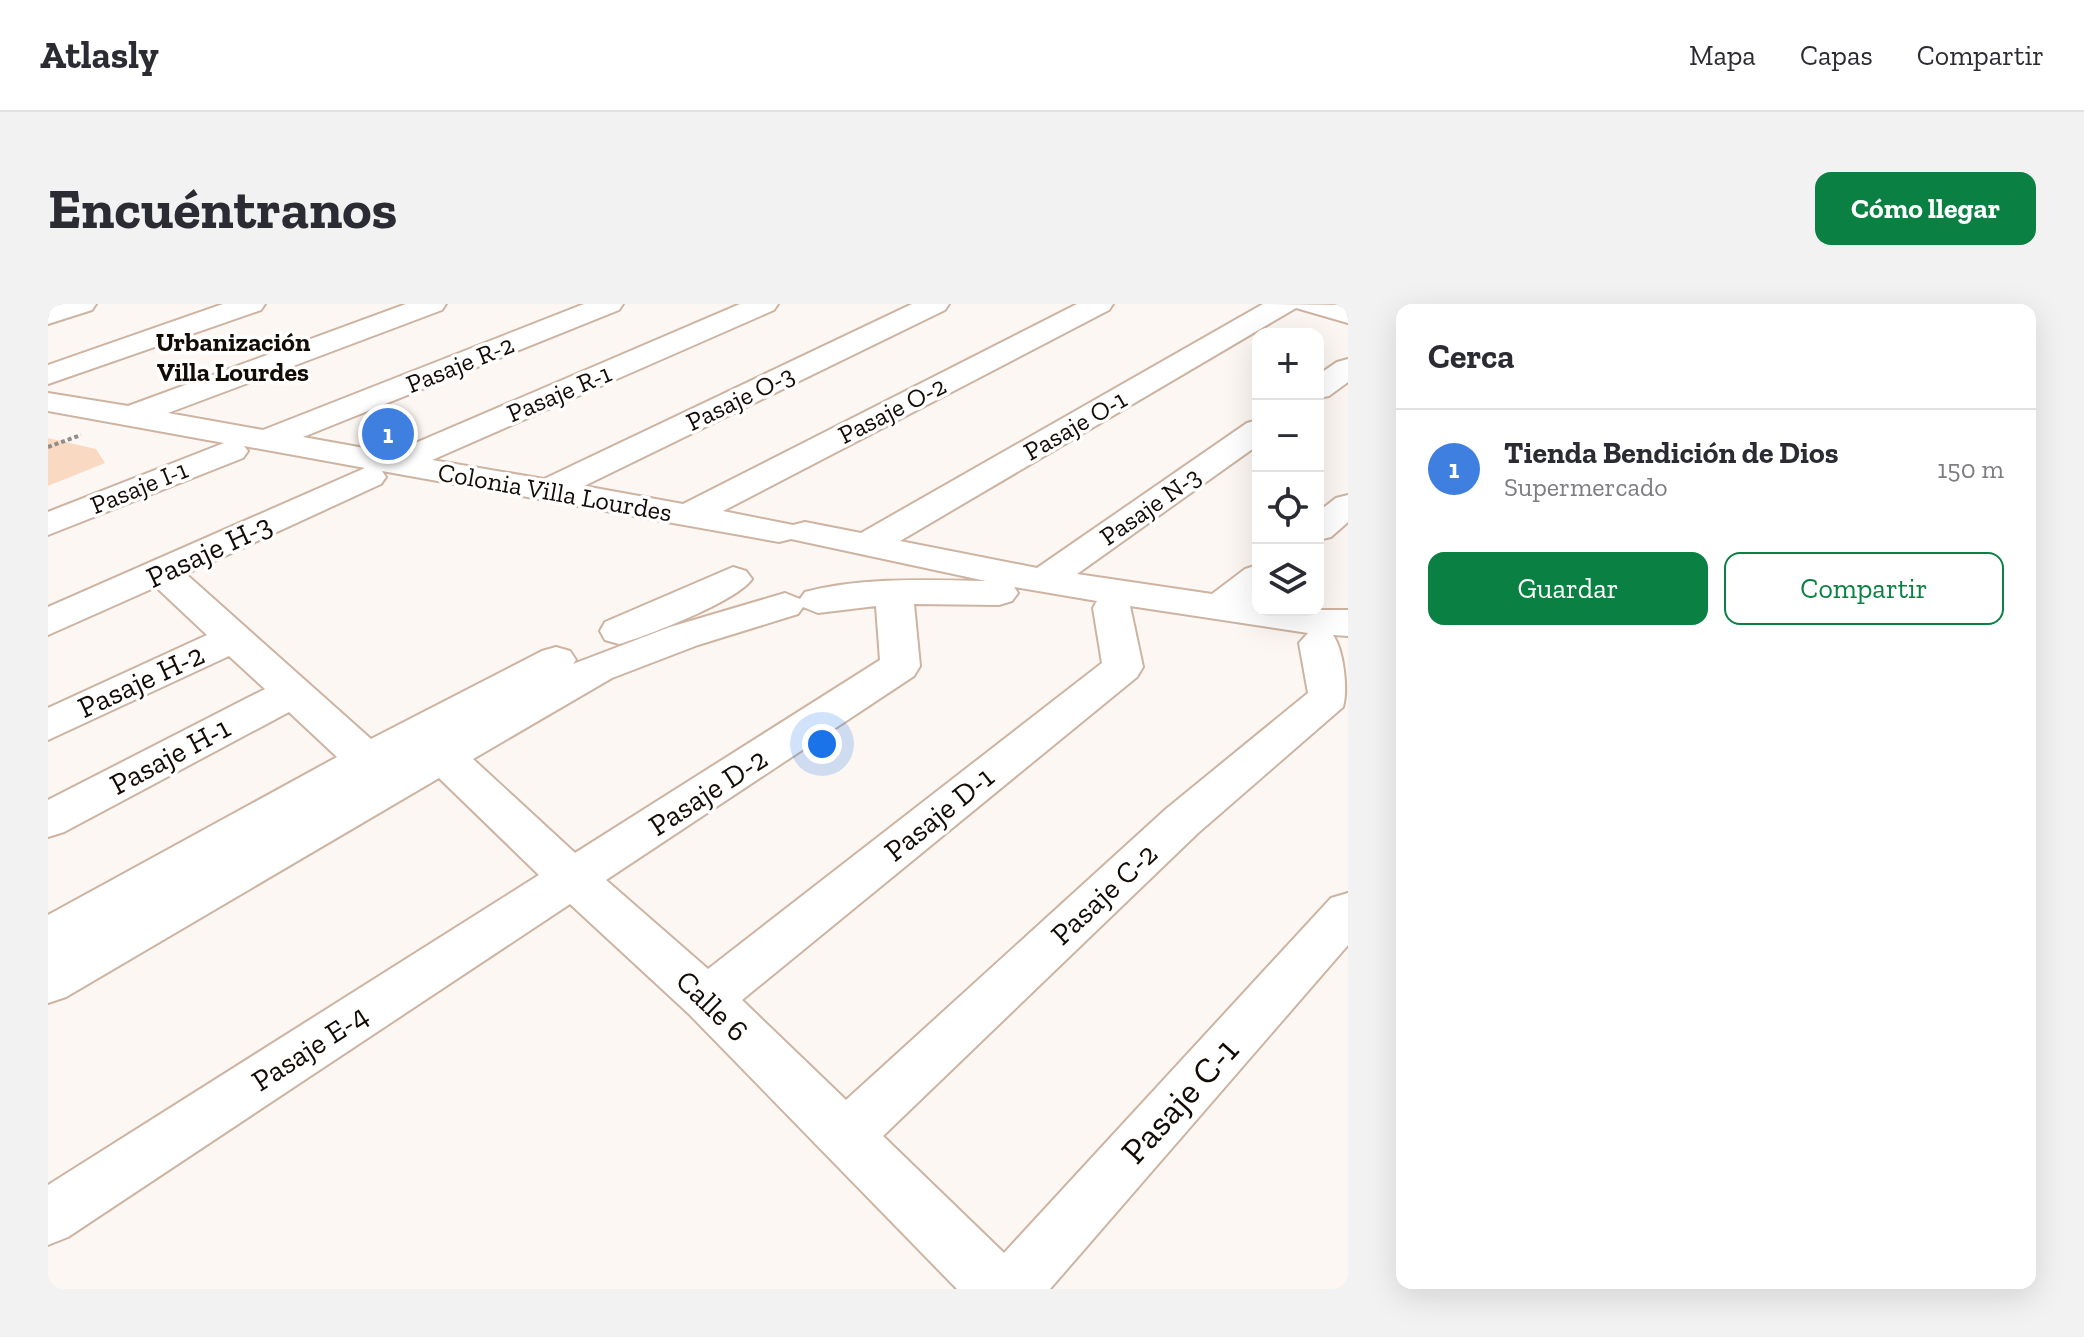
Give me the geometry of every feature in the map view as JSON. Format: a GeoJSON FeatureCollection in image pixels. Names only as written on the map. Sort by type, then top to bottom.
{"type":"FeatureCollection","features":[{"type":"Feature","properties":{"kind":"street"},"geometry":{"type":"LineString","coordinates":[[48,315],[82,304]]}},
{"type":"Feature","properties":{"kind":"street"},"geometry":{"type":"LineString","coordinates":[[48,375],[251,304]]}},
{"type":"Feature","properties":{"kind":"street"},"geometry":{"type":"LineString","coordinates":[[132,416],[432,304]]}},
{"type":"Feature","properties":{"kind":"street","name":"Pasaje R-2"},"geometry":{"type":"LineString","coordinates":[[265,441],[609,304]]}},
{"type":"Feature","properties":{"kind":"street","name":"Pasaje R-1"},"geometry":{"type":"LineString","coordinates":[[382,470],[764,304]]}},
{"type":"Feature","properties":{"kind":"street","name":"Pasaje O-3"},"geometry":{"type":"LineString","coordinates":[[545,492],[935,304]]}},
{"type":"Feature","properties":{"kind":"street","name":"Pasaje O-2"},"geometry":{"type":"LineString","coordinates":[[686,516],[1099,304]]}},
{"type":"Feature","properties":{"kind":"street","name":"Pasaje O-1"},"geometry":{"type":"LineString","coordinates":[[865,546],[1284,304]]}},
{"type":"Feature","properties":{"kind":"street"},"geometry":{"type":"LineString","coordinates":[[1307,304],[1348,314]]}},
{"type":"Feature","properties":{"kind":"street"},"geometry":{"type":"LineString","coordinates":[[1324,385],[1348,368]]}},
{"type":"Feature","properties":{"kind":"street","name":"Colonia Villa Lourdes"},"geometry":{"type":"LineString","coordinates":[[48,402],[265,441],[382,470],[678,534],[701,541],[731,570]]}},
{"type":"Feature","properties":{"kind":"street","name":"Colonia Villa Lourdes"},"geometry":{"type":"LineString","coordinates":[[48,419],[231,451],[545,492],[792,532],[1043,581],[1301,620],[1338,637]]}},
{"type":"Feature","properties":{"kind":"street","name":"Pasaje N-3"},"geometry":{"type":"LineString","coordinates":[[1043,581],[1252,434]]}},
{"type":"Feature","properties":{"kind":"street","name":"Pasaje I-1"},"geometry":{"type":"LineString","coordinates":[[48,524],[231,451]]}},
{"type":"Feature","properties":{"kind":"street","name":"Pasaje H-3"},"geometry":{"type":"LineString","coordinates":[[48,622],[163,573],[382,470]]}},
{"type":"Feature","properties":{"kind":"street"},"geometry":{"type":"LineString","coordinates":[[1324,524],[1348,505]]}},
{"type":"Feature","properties":{"kind":"street"},"geometry":{"type":"LineString","coordinates":[[48,938],[368,761],[431,746],[598,668],[684,636],[801,603],[843,585],[848,572],[846,559],[823,538],[792,532],[751,538],[741,545],[731,570],[715,590],[573,651],[431,746],[48,982]]}},
{"type":"Feature","properties":{"kind":"street"},"geometry":{"type":"LineString","coordinates":[[731,570],[753,597],[801,603],[894,592],[999,593],[1338,637]]}},
{"type":"Feature","properties":{"kind":"street"},"geometry":{"type":"LineString","coordinates":[[163,573],[368,761]]}},
{"type":"Feature","properties":{"kind":"street"},"geometry":{"type":"LineString","coordinates":[[1220,607],[1252,582]]}},
{"type":"Feature","properties":{"kind":"street","name":"Pasaje D-2"},"geometry":{"type":"LineString","coordinates":[[573,879],[900,666],[894,592]]}},
{"type":"Feature","properties":{"kind":"street","name":"Pasaje D-1"},"geometry":{"type":"LineString","coordinates":[[707,999],[1123,667],[1112,608]]}},
{"type":"Feature","properties":{"kind":"street","name":"Pasaje C-2"},"geometry":{"type":"LineString","coordinates":[[845,1136],[1182,821],[1329,697],[1338,637]]}},
{"type":"Feature","properties":{"kind":"street","name":"Pasaje H-2"},"geometry":{"type":"LineString","coordinates":[[48,725],[234,638]]}},
{"type":"Feature","properties":{"kind":"street","name":"Pasaje H-1"},"geometry":{"type":"LineString","coordinates":[[48,820],[293,692]]}},
{"type":"Feature","properties":{"kind":"street","name":"Calle 6"},"geometry":{"type":"LineString","coordinates":[[431,746],[707,999],[999,1289]]}},
{"type":"Feature","properties":{"kind":"street","name":"Pasaje E-4"},"geometry":{"type":"LineString","coordinates":[[48,1217],[573,879]]}},
{"type":"Feature","properties":{"kind":"street","name":"Pasaje C-1"},"geometry":{"type":"LineString","coordinates":[[1011,1289],[1348,912]]}},
{"type":"Feature","properties":{"kind":"path"},"geometry":{"type":"LineString","coordinates":[[48,447],[97,429]]}},
{"type":"Feature","properties":{"kind":"shaded area"},"geometry":{"type":"Polygon","coordinates":[[[48,438],[96,449],[105,463],[48,486],[48,438]]]}},
{"type":"Feature","properties":{"kind":"building"},"geometry":{"type":"Polygon","coordinates":[[[390,420],[402,433],[388,437],[364,432],[390,420]]]}},
{"type":"Feature","properties":{"kind":"place","name":"Tienda Bendición de Dios"},"geometry":{"type":"Point","coordinates":[388,434]}},
{"type":"Feature","properties":{"kind":"district","name":"Urbanización Villa Lourdes"},"geometry":{"type":"Point","coordinates":[233,357]}}]}
